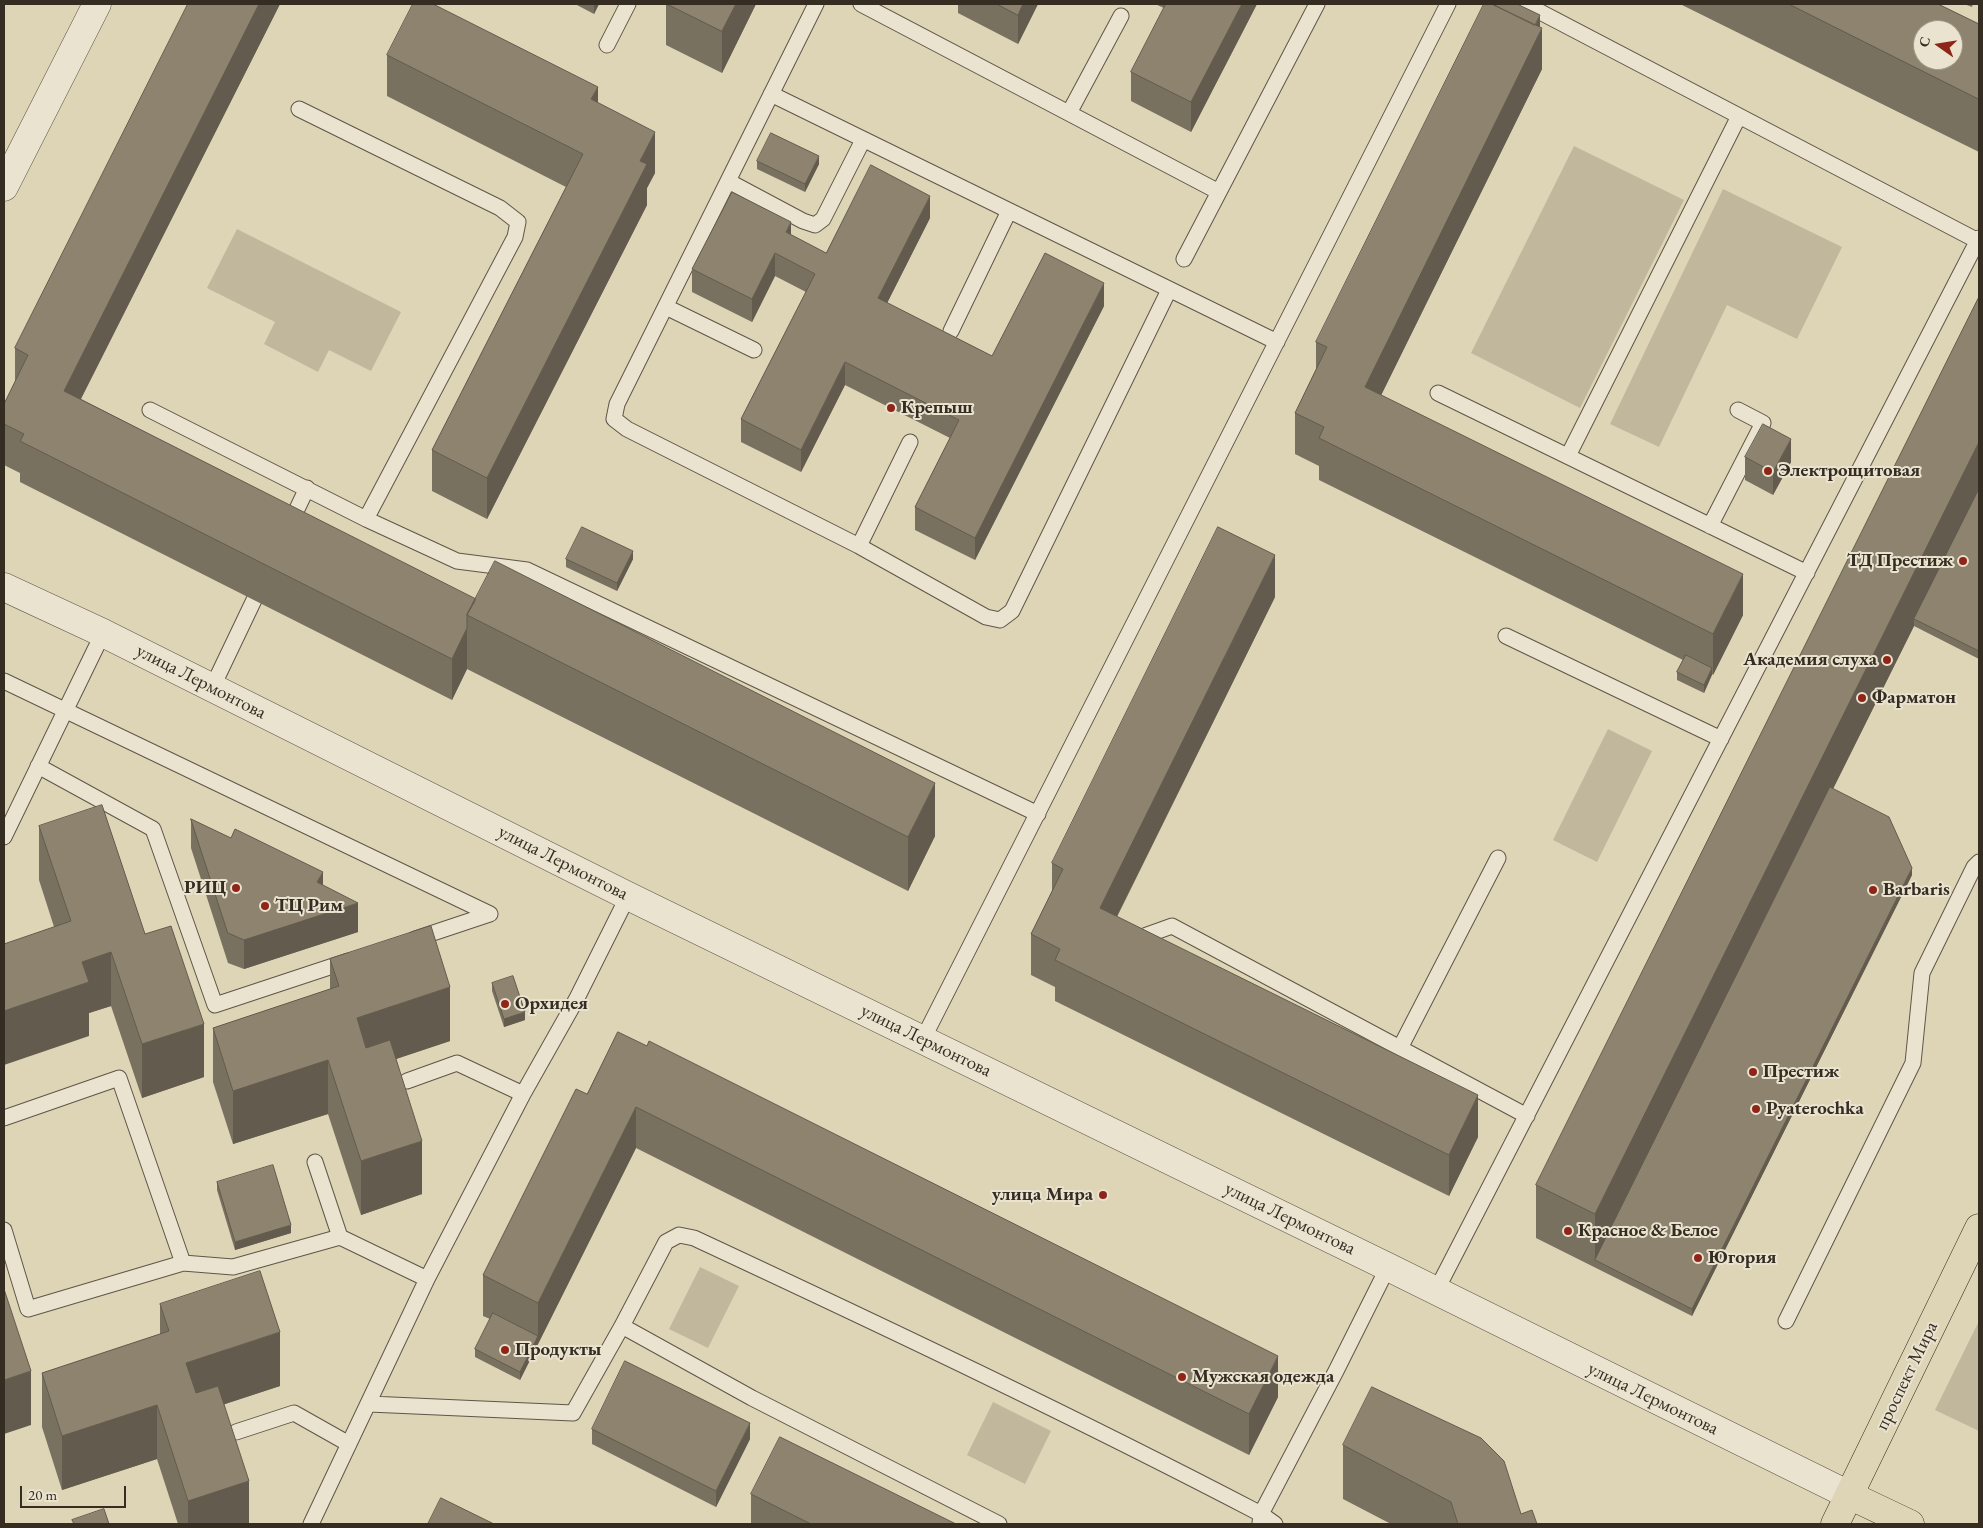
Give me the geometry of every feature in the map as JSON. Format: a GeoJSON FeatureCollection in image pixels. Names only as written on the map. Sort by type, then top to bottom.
{"type":"FeatureCollection","features":[{"type":"Feature","properties":{"kind":"main road","name":"проспект Мира"},"geometry":{"type":"LineString","coordinates":[[1836,1524],[1979,1228]]}},
{"type":"Feature","properties":{"kind":"main road"},"geometry":{"type":"LineString","coordinates":[[1849,1495],[1910,1524]]}},
{"type":"Feature","properties":{"kind":"street"},"geometry":{"type":"LineString","coordinates":[[4,187],[97,4]]}},
{"type":"Feature","properties":{"kind":"street","name":"улица Лермонтова"},"geometry":{"type":"LineString","coordinates":[[4,587],[103,633],[628,896],[1388,1267],[1849,1495]]}},
{"type":"Feature","properties":{"kind":"lane"},"geometry":{"type":"LineString","coordinates":[[607,45],[628,4]]}},
{"type":"Feature","properties":{"kind":"lane"},"geometry":{"type":"LineString","coordinates":[[816,4],[617,404],[614,419],[627,429],[859,546],[986,617],[1000,620],[1012,611],[1169,290]]}},
{"type":"Feature","properties":{"kind":"lane"},"geometry":{"type":"LineString","coordinates":[[861,4],[1219,192]]}},
{"type":"Feature","properties":{"kind":"lane"},"geometry":{"type":"LineString","coordinates":[[1184,258],[1317,4]]}},
{"type":"Feature","properties":{"kind":"lane"},"geometry":{"type":"LineString","coordinates":[[923,1039],[1448,4]]}},
{"type":"Feature","properties":{"kind":"lane"},"geometry":{"type":"LineString","coordinates":[[1436,1292],[1978,239],[1525,4]]}},
{"type":"Feature","properties":{"kind":"lane"},"geometry":{"type":"LineString","coordinates":[[1069,113],[1121,16]]}},
{"type":"Feature","properties":{"kind":"lane"},"geometry":{"type":"LineString","coordinates":[[771,94],[1277,342]]}},
{"type":"Feature","properties":{"kind":"lane"},"geometry":{"type":"LineString","coordinates":[[299,109],[500,208],[518,222],[515,237],[366,519]]}},
{"type":"Feature","properties":{"kind":"lane"},"geometry":{"type":"LineString","coordinates":[[1568,456],[1739,116]]}},
{"type":"Feature","properties":{"kind":"lane"},"geometry":{"type":"LineString","coordinates":[[728,181],[815,225],[823,218],[863,140]]}},
{"type":"Feature","properties":{"kind":"lane"},"geometry":{"type":"LineString","coordinates":[[951,331],[1009,211]]}},
{"type":"Feature","properties":{"kind":"lane"},"geometry":{"type":"LineString","coordinates":[[666,307],[754,350]]}},
{"type":"Feature","properties":{"kind":"lane"},"geometry":{"type":"LineString","coordinates":[[1438,393],[1807,573]]}},
{"type":"Feature","properties":{"kind":"lane"},"geometry":{"type":"LineString","coordinates":[[150,410],[366,519],[457,561],[527,570],[1038,814]]}},
{"type":"Feature","properties":{"kind":"lane"},"geometry":{"type":"LineString","coordinates":[[1710,526],[1763,423],[1738,410]]}},
{"type":"Feature","properties":{"kind":"lane"},"geometry":{"type":"LineString","coordinates":[[859,546],[910,442]]}},
{"type":"Feature","properties":{"kind":"lane"},"geometry":{"type":"LineString","coordinates":[[282,542],[307,488]]}},
{"type":"Feature","properties":{"kind":"lane"},"geometry":{"type":"LineString","coordinates":[[212,688],[254,600]]}},
{"type":"Feature","properties":{"kind":"lane"},"geometry":{"type":"LineString","coordinates":[[4,837],[103,633]]}},
{"type":"Feature","properties":{"kind":"lane"},"geometry":{"type":"LineString","coordinates":[[1506,636],[1721,739]]}},
{"type":"Feature","properties":{"kind":"lane"},"geometry":{"type":"LineString","coordinates":[[4,681],[490,914],[401,943]]}},
{"type":"Feature","properties":{"kind":"lane"},"geometry":{"type":"LineString","coordinates":[[38,766],[153,828],[215,1005],[365,955]]}},
{"type":"Feature","properties":{"kind":"lane"},"geometry":{"type":"LineString","coordinates":[[1400,1048],[1498,858]]}},
{"type":"Feature","properties":{"kind":"lane"},"geometry":{"type":"LineString","coordinates":[[1786,1321],[1913,1063],[1922,973],[1974,867],[1979,862]]}},
{"type":"Feature","properties":{"kind":"lane"},"geometry":{"type":"LineString","coordinates":[[311,1524],[428,1279],[523,1094],[576,1000],[628,896]]}},
{"type":"Feature","properties":{"kind":"lane"},"geometry":{"type":"LineString","coordinates":[[1130,941],[1172,926],[1527,1116]]}},
{"type":"Feature","properties":{"kind":"lane"},"geometry":{"type":"LineString","coordinates":[[407,1081],[457,1064],[523,1094]]}},
{"type":"Feature","properties":{"kind":"lane"},"geometry":{"type":"LineString","coordinates":[[4,1118],[118,1078],[183,1263]]}},
{"type":"Feature","properties":{"kind":"lane"},"geometry":{"type":"LineString","coordinates":[[315,1162],[340,1237]]}},
{"type":"Feature","properties":{"kind":"lane"},"geometry":{"type":"LineString","coordinates":[[4,1230],[28,1309],[183,1263],[233,1267],[340,1237],[428,1279]]}},
{"type":"Feature","properties":{"kind":"lane"},"geometry":{"type":"LineString","coordinates":[[369,1404],[574,1413],[666,1242],[679,1235],[694,1238],[955,1360],[1139,1450],[1261,1519],[1275,1524]]}},
{"type":"Feature","properties":{"kind":"lane"},"geometry":{"type":"LineString","coordinates":[[1261,1519],[1388,1267]]}},
{"type":"Feature","properties":{"kind":"lane"},"geometry":{"type":"LineString","coordinates":[[622,1326],[761,1402],[999,1524]]}},
{"type":"Feature","properties":{"kind":"lane"},"geometry":{"type":"LineString","coordinates":[[236,1432],[294,1413],[350,1444]]}},
{"type":"Feature","properties":{"kind":"shaded area"},"geometry":{"type":"Polygon","coordinates":[[[1574,146],[1684,200],[1580,408],[1471,353],[1574,146]]]}},
{"type":"Feature","properties":{"kind":"shaded area"},"geometry":{"type":"Polygon","coordinates":[[[1723,189],[1842,247],[1797,339],[1727,305],[1659,447],[1610,424],[1723,189]]]}},
{"type":"Feature","properties":{"kind":"shaded area"},"geometry":{"type":"Polygon","coordinates":[[[237,229],[401,312],[371,371],[329,350],[318,372],[264,344],[275,322],[207,288],[237,229]]]}},
{"type":"Feature","properties":{"kind":"shaded area"},"geometry":{"type":"Polygon","coordinates":[[[1608,729],[1652,751],[1597,862],[1553,840],[1608,729]]]}},
{"type":"Feature","properties":{"kind":"shaded area"},"geometry":{"type":"Polygon","coordinates":[[[700,1267],[739,1286],[708,1348],[669,1329],[700,1267]]]}},
{"type":"Feature","properties":{"kind":"shaded area"},"geometry":{"type":"Polygon","coordinates":[[[1979,1321],[1979,1431],[1935,1410],[1979,1321]]]}},
{"type":"Feature","properties":{"kind":"shaded area"},"geometry":{"type":"Polygon","coordinates":[[[993,1402],[1051,1431],[1025,1484],[967,1455],[993,1402]]]}},
{"type":"Feature","properties":{"kind":"building"},"geometry":{"type":"Polygon","coordinates":[[[188,4],[259,4],[64,391],[476,599],[467,615],[467,628],[452,659],[20,441],[24,434],[4,424],[4,404],[28,355],[15,348],[188,4]]]}},
{"type":"Feature","properties":{"kind":"building"},"geometry":{"type":"Polygon","coordinates":[[[413,4],[433,4],[598,87],[591,99],[655,132],[640,161],[647,164],[487,478],[432,450],[583,154],[387,55],[413,4]]]}},
{"type":"Feature","properties":{"kind":"building"},"geometry":{"type":"Polygon","coordinates":[[[667,4],[736,4],[722,31],[667,4]]]}},
{"type":"Feature","properties":{"kind":"building"},"geometry":{"type":"Polygon","coordinates":[[[997,4],[1023,4],[1018,15],[997,4]]]}},
{"type":"Feature","properties":{"kind":"building"},"geometry":{"type":"Polygon","coordinates":[[[1166,4],[1242,4],[1191,102],[1131,72],[1166,4]]]}},
{"type":"Feature","properties":{"kind":"building"},"geometry":{"type":"Polygon","coordinates":[[[1484,4],[1492,4],[1542,28],[1365,387],[1743,574],[1713,634],[1319,438],[1324,427],[1295,413],[1327,347],[1316,342],[1484,4]]]}},
{"type":"Feature","properties":{"kind":"building"},"geometry":{"type":"Polygon","coordinates":[[[1492,4],[1517,4],[1540,15],[1535,25],[1492,4]]]}},
{"type":"Feature","properties":{"kind":"building"},"geometry":{"type":"Polygon","coordinates":[[[1789,4],[1938,4],[1979,24],[1979,99],[1921,70],[1963,70],[1963,20],[1913,20],[1913,66],[1789,4]]]}},
{"type":"Feature","properties":{"kind":"building"},"geometry":{"type":"Polygon","coordinates":[[[771,133],[819,156],[805,184],[757,161],[771,133]]]}},
{"type":"Feature","properties":{"kind":"building"},"geometry":{"type":"Polygon","coordinates":[[[871,165],[930,196],[878,298],[992,356],[1045,253],[1104,283],[975,538],[915,507],[959,420],[845,362],[801,450],[741,419],[815,274],[775,253],[752,299],[692,269],[732,192],[791,222],[786,232],[826,253],[871,165]]]}},
{"type":"Feature","properties":{"kind":"building"},"geometry":{"type":"Polygon","coordinates":[[[1979,297],[1979,442],[1595,1214],[1536,1185],[1979,297]]]}},
{"type":"Feature","properties":{"kind":"building"},"geometry":{"type":"Polygon","coordinates":[[[1763,424],[1791,439],[1773,472],[1745,457],[1763,424]]]}},
{"type":"Feature","properties":{"kind":"building","name":"ТД Престиж"},"geometry":{"type":"Polygon","coordinates":[[[1979,489],[1979,651],[1914,619],[1979,489]]]}},
{"type":"Feature","properties":{"kind":"building"},"geometry":{"type":"Polygon","coordinates":[[[582,527],[633,551],[617,583],[566,559],[582,527]]]}},
{"type":"Feature","properties":{"kind":"building"},"geometry":{"type":"Polygon","coordinates":[[[1218,527],[1275,555],[1100,908],[1478,1095],[1449,1155],[1055,960],[1060,949],[1031,934],[1063,869],[1052,863],[1218,527]]]}},
{"type":"Feature","properties":{"kind":"building"},"geometry":{"type":"Polygon","coordinates":[[[495,561],[935,783],[908,837],[467,615],[495,561]]]}},
{"type":"Feature","properties":{"kind":"building"},"geometry":{"type":"Polygon","coordinates":[[[1686,655],[1712,668],[1704,685],[1677,672],[1686,655]]]}},
{"type":"Feature","properties":{"kind":"building","name":"Престиж"},"geometry":{"type":"Polygon","coordinates":[[[1830,787],[1889,817],[1912,868],[1692,1309],[1595,1260],[1830,787]]]}},
{"type":"Feature","properties":{"kind":"building"},"geometry":{"type":"Polygon","coordinates":[[[102,805],[145,934],[171,926],[204,1024],[142,1044],[111,952],[82,962],[89,982],[4,1011],[4,944],[71,921],[39,826],[102,805]]]}},
{"type":"Feature","properties":{"kind":"building"},"geometry":{"type":"Polygon","coordinates":[[[191,819],[231,838],[235,829],[323,872],[317,882],[358,903],[244,940],[228,933],[191,819]]]}},
{"type":"Feature","properties":{"kind":"building"},"geometry":{"type":"Polygon","coordinates":[[[431,926],[450,987],[357,1018],[366,1048],[390,1040],[422,1141],[361,1161],[328,1060],[233,1091],[213,1028],[339,986],[330,959],[431,926]]]}},
{"type":"Feature","properties":{"kind":"building"},"geometry":{"type":"Polygon","coordinates":[[[513,976],[525,1012],[504,1019],[492,983],[513,976]]]}},
{"type":"Feature","properties":{"kind":"building"},"geometry":{"type":"Polygon","coordinates":[[[618,1032],[647,1046],[649,1041],[1278,1356],[1249,1414],[636,1107],[538,1303],[483,1275],[576,1089],[587,1094],[618,1032]]]}},
{"type":"Feature","properties":{"kind":"building"},"geometry":{"type":"Polygon","coordinates":[[[273,1165],[291,1225],[235,1242],[217,1182],[273,1165]]]}},
{"type":"Feature","properties":{"kind":"building"},"geometry":{"type":"Polygon","coordinates":[[[260,1271],[280,1332],[186,1363],[196,1393],[218,1386],[249,1481],[188,1501],[157,1405],[62,1436],[42,1373],[169,1331],[160,1304],[260,1271]]]}},
{"type":"Feature","properties":{"kind":"building"},"geometry":{"type":"Polygon","coordinates":[[[4,1289],[31,1371],[4,1380],[4,1289]]]}},
{"type":"Feature","properties":{"kind":"building"},"geometry":{"type":"Polygon","coordinates":[[[493,1313],[538,1336],[520,1372],[475,1349],[493,1313]]]}},
{"type":"Feature","properties":{"kind":"building"},"geometry":{"type":"Polygon","coordinates":[[[625,1361],[750,1423],[716,1491],[592,1429],[625,1361]]]}},
{"type":"Feature","properties":{"kind":"building"},"geometry":{"type":"Polygon","coordinates":[[[1372,1387],[1481,1438],[1504,1461],[1521,1514],[1532,1510],[1537,1524],[1458,1524],[1451,1502],[1343,1445],[1372,1387]]]}},
{"type":"Feature","properties":{"kind":"building"},"geometry":{"type":"Polygon","coordinates":[[[780,1437],[956,1524],[811,1524],[751,1494],[780,1437]]]}},
{"type":"Feature","properties":{"kind":"building"},"geometry":{"type":"Polygon","coordinates":[[[441,1498],[494,1524],[428,1524],[441,1498]]]}},
{"type":"Feature","properties":{"kind":"building"},"geometry":{"type":"Polygon","coordinates":[[[104,1509],[109,1524],[74,1524],[72,1520],[104,1509]]]}},
{"type":"Feature","properties":{"kind":"place","name":"Крепыш"},"geometry":{"type":"Point","coordinates":[891,408]}},
{"type":"Feature","properties":{"kind":"place","name":"Электрощитовая"},"geometry":{"type":"Point","coordinates":[1768,471]}},
{"type":"Feature","properties":{"kind":"place","name":"ТД Престиж"},"geometry":{"type":"Point","coordinates":[1963,561]}},
{"type":"Feature","properties":{"kind":"place","name":"Академия слуха"},"geometry":{"type":"Point","coordinates":[1887,660]}},
{"type":"Feature","properties":{"kind":"place","name":"Фарматон"},"geometry":{"type":"Point","coordinates":[1862,698]}},
{"type":"Feature","properties":{"kind":"place","name":"РИЦ"},"geometry":{"type":"Point","coordinates":[236,888]}},
{"type":"Feature","properties":{"kind":"place","name":"Barbaris"},"geometry":{"type":"Point","coordinates":[1873,890]}},
{"type":"Feature","properties":{"kind":"place","name":"ТЦ Рим"},"geometry":{"type":"Point","coordinates":[265,906]}},
{"type":"Feature","properties":{"kind":"place","name":"Орхидея"},"geometry":{"type":"Point","coordinates":[505,1004]}},
{"type":"Feature","properties":{"kind":"place","name":"Престиж"},"geometry":{"type":"Point","coordinates":[1753,1072]}},
{"type":"Feature","properties":{"kind":"place","name":"Pyaterochka"},"geometry":{"type":"Point","coordinates":[1756,1109]}},
{"type":"Feature","properties":{"kind":"place","name":"улица Мира"},"geometry":{"type":"Point","coordinates":[1103,1195]}},
{"type":"Feature","properties":{"kind":"place","name":"Красное & Белое"},"geometry":{"type":"Point","coordinates":[1568,1231]}},
{"type":"Feature","properties":{"kind":"place","name":"Югория"},"geometry":{"type":"Point","coordinates":[1698,1258]}},
{"type":"Feature","properties":{"kind":"place","name":"Продукты"},"geometry":{"type":"Point","coordinates":[505,1350]}},
{"type":"Feature","properties":{"kind":"place","name":"Мужская одежда"},"geometry":{"type":"Point","coordinates":[1182,1377]}}]}
